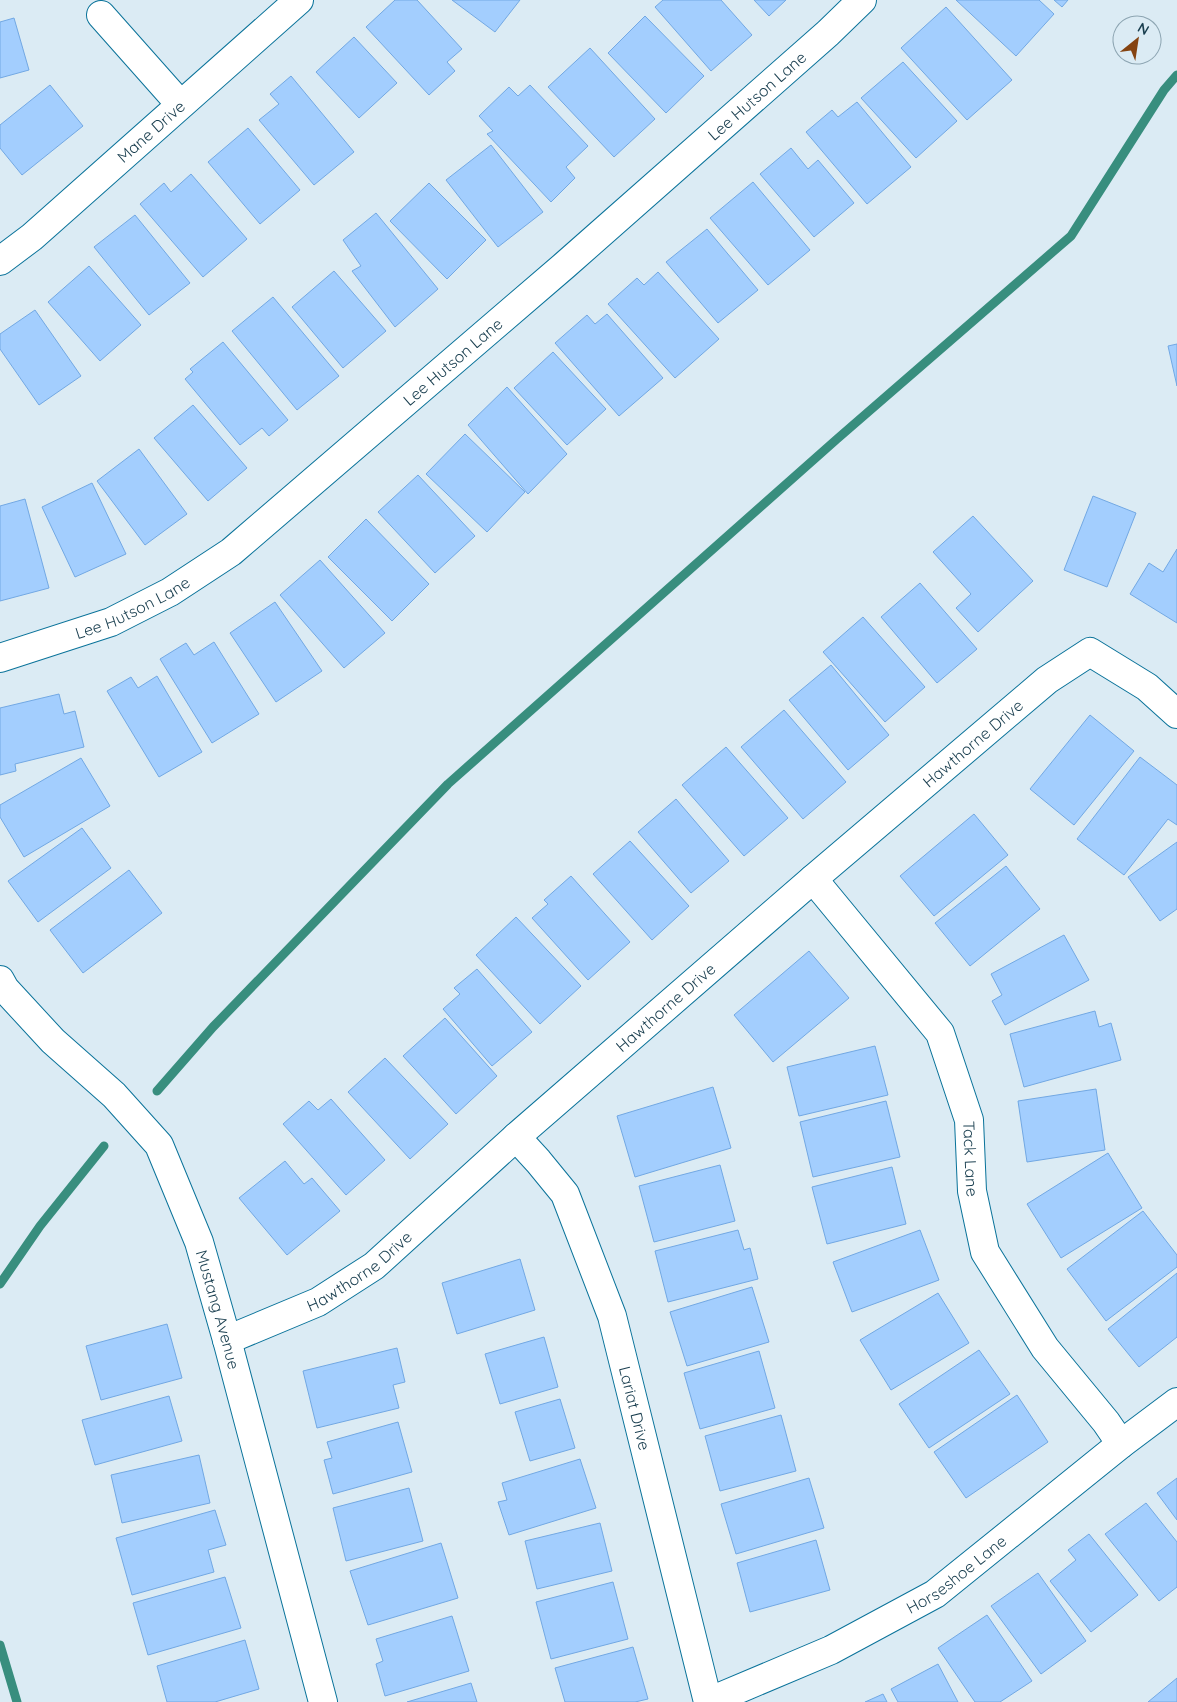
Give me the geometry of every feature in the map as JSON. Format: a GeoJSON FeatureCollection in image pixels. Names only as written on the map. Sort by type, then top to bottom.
{"type":"FeatureCollection","features":[{"type":"Feature","properties":{"kind":"street","name":"Mane Drive"},"geometry":{"type":"LineString","coordinates":[[0,261],[32,237],[299,0]]}},
{"type":"Feature","properties":{"kind":"street","name":"Lee Hutson Lane"},"geometry":{"type":"LineString","coordinates":[[0,658],[111,622],[170,592],[231,552],[572,258],[828,33],[862,0]]}},
{"type":"Feature","properties":{"kind":"street"},"geometry":{"type":"LineString","coordinates":[[101,15],[180,104]]}},
{"type":"Feature","properties":{"kind":"street","name":"Hawthorne Drive"},"geometry":{"type":"LineString","coordinates":[[227,1340],[318,1302],[374,1266],[516,1137],[814,878],[1047,680],[1090,652],[1147,687],[1177,714]]}},
{"type":"Feature","properties":{"kind":"street","name":"Tack Lane"},"geometry":{"type":"LineString","coordinates":[[814,878],[940,1033],[969,1120],[972,1191],[985,1252],[1045,1348],[1106,1422],[1120,1444]]}},
{"type":"Feature","properties":{"kind":"street","name":"Mustang Avenue"},"geometry":{"type":"LineString","coordinates":[[0,980],[5,989],[53,1041],[114,1095],[159,1145],[199,1242],[227,1340],[323,1702]]}},
{"type":"Feature","properties":{"kind":"street","name":"Lariat Drive"},"geometry":{"type":"LineString","coordinates":[[516,1137],[538,1160],[565,1194],[612,1316],[708,1702]]}},
{"type":"Feature","properties":{"kind":"street","name":"Horseshoe Lane"},"geometry":{"type":"LineString","coordinates":[[708,1702],[831,1650],[935,1594],[1120,1444],[1177,1402]]}},
{"type":"Feature","properties":{"kind":"building"},"geometry":{"type":"Polygon","coordinates":[[[395,0],[417,0],[462,49],[447,62],[455,71],[429,95],[366,27],[395,0]]]}},
{"type":"Feature","properties":{"kind":"building"},"geometry":{"type":"Polygon","coordinates":[[[452,0],[520,0],[495,32],[452,0]]]}},
{"type":"Feature","properties":{"kind":"building"},"geometry":{"type":"Polygon","coordinates":[[[663,0],[721,0],[752,35],[711,71],[655,7],[663,0]]]}},
{"type":"Feature","properties":{"kind":"building"},"geometry":{"type":"Polygon","coordinates":[[[754,0],[786,0],[769,16],[754,0]]]}},
{"type":"Feature","properties":{"kind":"building"},"geometry":{"type":"Polygon","coordinates":[[[956,0],[1039,0],[1054,14],[1016,56],[956,0]]]}},
{"type":"Feature","properties":{"kind":"building"},"geometry":{"type":"Polygon","coordinates":[[[1054,0],[1068,0],[1062,7],[1054,0]]]}},
{"type":"Feature","properties":{"kind":"building"},"geometry":{"type":"Polygon","coordinates":[[[946,7],[1012,80],[967,120],[901,48],[946,7]]]}},
{"type":"Feature","properties":{"kind":"building"},"geometry":{"type":"Polygon","coordinates":[[[645,16],[704,76],[666,113],[608,53],[645,16]]]}},
{"type":"Feature","properties":{"kind":"building"},"geometry":{"type":"Polygon","coordinates":[[[14,18],[29,70],[0,78],[0,22],[14,18]]]}},
{"type":"Feature","properties":{"kind":"building"},"geometry":{"type":"Polygon","coordinates":[[[354,37],[397,83],[359,118],[316,72],[354,37]]]}},
{"type":"Feature","properties":{"kind":"building"},"geometry":{"type":"Polygon","coordinates":[[[590,48],[655,119],[614,157],[548,87],[590,48]]]}},
{"type":"Feature","properties":{"kind":"building"},"geometry":{"type":"Polygon","coordinates":[[[903,62],[957,121],[916,158],[861,98],[903,62]]]}},
{"type":"Feature","properties":{"kind":"building"},"geometry":{"type":"Polygon","coordinates":[[[291,76],[354,152],[314,185],[259,120],[279,104],[270,94],[291,76]]]}},
{"type":"Feature","properties":{"kind":"building"},"geometry":{"type":"Polygon","coordinates":[[[50,85],[83,126],[22,175],[0,148],[0,125],[50,85]]]}},
{"type":"Feature","properties":{"kind":"building"},"geometry":{"type":"Polygon","coordinates":[[[530,85],[588,146],[566,167],[575,178],[551,202],[487,134],[493,131],[479,116],[509,87],[518,96],[530,85]]]}},
{"type":"Feature","properties":{"kind":"building"},"geometry":{"type":"Polygon","coordinates":[[[857,102],[911,167],[867,204],[806,132],[832,110],[838,117],[857,102]]]}},
{"type":"Feature","properties":{"kind":"building"},"geometry":{"type":"Polygon","coordinates":[[[248,128],[300,190],[260,224],[208,162],[248,128]]]}},
{"type":"Feature","properties":{"kind":"building"},"geometry":{"type":"Polygon","coordinates":[[[491,145],[543,212],[498,247],[446,180],[491,145]]]}},
{"type":"Feature","properties":{"kind":"building"},"geometry":{"type":"Polygon","coordinates":[[[791,148],[808,169],[818,160],[854,203],[814,237],[760,174],[791,148]]]}},
{"type":"Feature","properties":{"kind":"building"},"geometry":{"type":"Polygon","coordinates":[[[191,174],[247,239],[203,277],[140,204],[164,183],[171,192],[191,174]]]}},
{"type":"Feature","properties":{"kind":"building"},"geometry":{"type":"Polygon","coordinates":[[[753,182],[810,250],[768,285],[710,218],[753,182]]]}},
{"type":"Feature","properties":{"kind":"building"},"geometry":{"type":"Polygon","coordinates":[[[429,183],[486,240],[447,279],[390,221],[429,183]]]}},
{"type":"Feature","properties":{"kind":"building"},"geometry":{"type":"Polygon","coordinates":[[[376,213],[438,289],[395,327],[352,271],[361,266],[343,240],[376,213]]]}},
{"type":"Feature","properties":{"kind":"building"},"geometry":{"type":"Polygon","coordinates":[[[135,215],[190,283],[149,315],[94,247],[135,215]]]}},
{"type":"Feature","properties":{"kind":"building"},"geometry":{"type":"Polygon","coordinates":[[[707,229],[758,290],[718,323],[666,262],[707,229]]]}},
{"type":"Feature","properties":{"kind":"building"},"geometry":{"type":"Polygon","coordinates":[[[89,266],[141,325],[100,361],[48,302],[89,266]]]}},
{"type":"Feature","properties":{"kind":"building"},"geometry":{"type":"Polygon","coordinates":[[[334,271],[386,331],[343,368],[292,307],[334,271]]]}},
{"type":"Feature","properties":{"kind":"building"},"geometry":{"type":"Polygon","coordinates":[[[658,272],[719,339],[675,378],[608,304],[637,278],[644,285],[658,272]]]}},
{"type":"Feature","properties":{"kind":"building"},"geometry":{"type":"Polygon","coordinates":[[[273,297],[339,376],[297,410],[232,331],[273,297]]]}},
{"type":"Feature","properties":{"kind":"building"},"geometry":{"type":"Polygon","coordinates":[[[35,310],[81,376],[39,405],[0,349],[0,334],[35,310]]]}},
{"type":"Feature","properties":{"kind":"building"},"geometry":{"type":"Polygon","coordinates":[[[607,314],[663,378],[619,416],[555,343],[587,315],[595,324],[607,314]]]}},
{"type":"Feature","properties":{"kind":"building"},"geometry":{"type":"Polygon","coordinates":[[[223,342],[288,420],[269,436],[262,428],[240,445],[185,379],[193,372],[190,369],[223,342]]]}},
{"type":"Feature","properties":{"kind":"building"},"geometry":{"type":"Polygon","coordinates":[[[1177,344],[1177,386],[1168,346],[1177,344]]]}},
{"type":"Feature","properties":{"kind":"building"},"geometry":{"type":"Polygon","coordinates":[[[553,352],[606,409],[567,445],[514,388],[553,352]]]}},
{"type":"Feature","properties":{"kind":"building"},"geometry":{"type":"Polygon","coordinates":[[[507,387],[567,454],[528,494],[468,425],[507,387]]]}},
{"type":"Feature","properties":{"kind":"building"},"geometry":{"type":"Polygon","coordinates":[[[193,405],[247,468],[208,501],[154,438],[193,405]]]}},
{"type":"Feature","properties":{"kind":"building"},"geometry":{"type":"Polygon","coordinates":[[[465,434],[525,492],[487,532],[426,474],[465,434]]]}},
{"type":"Feature","properties":{"kind":"building"},"geometry":{"type":"Polygon","coordinates":[[[139,449],[187,514],[145,545],[97,481],[139,449]]]}},
{"type":"Feature","properties":{"kind":"building"},"geometry":{"type":"Polygon","coordinates":[[[418,475],[475,536],[435,573],[378,512],[418,475]]]}},
{"type":"Feature","properties":{"kind":"building"},"geometry":{"type":"Polygon","coordinates":[[[92,483],[126,554],[75,577],[42,507],[92,483]]]}},
{"type":"Feature","properties":{"kind":"building"},"geometry":{"type":"Polygon","coordinates":[[[1093,496],[1136,513],[1107,587],[1064,570],[1093,496]]]}},
{"type":"Feature","properties":{"kind":"building"},"geometry":{"type":"Polygon","coordinates":[[[25,499],[49,588],[0,601],[0,506],[25,499]]]}},
{"type":"Feature","properties":{"kind":"building"},"geometry":{"type":"Polygon","coordinates":[[[973,516],[1033,581],[978,632],[956,608],[971,594],[933,552],[973,516]]]}},
{"type":"Feature","properties":{"kind":"building"},"geometry":{"type":"Polygon","coordinates":[[[366,519],[429,584],[392,621],[328,557],[366,519]]]}},
{"type":"Feature","properties":{"kind":"building"},"geometry":{"type":"Polygon","coordinates":[[[1177,549],[1177,623],[1130,594],[1149,563],[1163,572],[1177,549]]]}},
{"type":"Feature","properties":{"kind":"building"},"geometry":{"type":"Polygon","coordinates":[[[320,560],[385,633],[344,668],[280,595],[320,560]]]}},
{"type":"Feature","properties":{"kind":"building"},"geometry":{"type":"Polygon","coordinates":[[[920,583],[977,649],[937,683],[881,617],[920,583]]]}},
{"type":"Feature","properties":{"kind":"building"},"geometry":{"type":"Polygon","coordinates":[[[275,602],[322,671],[276,702],[230,633],[275,602]]]}},
{"type":"Feature","properties":{"kind":"building"},"geometry":{"type":"Polygon","coordinates":[[[863,617],[925,687],[885,722],[823,652],[863,617]]]}},
{"type":"Feature","properties":{"kind":"building"},"geometry":{"type":"Polygon","coordinates":[[[214,642],[259,714],[212,743],[160,659],[186,643],[194,655],[214,642]]]}},
{"type":"Feature","properties":{"kind":"building"},"geometry":{"type":"Polygon","coordinates":[[[831,665],[889,735],[848,770],[789,700],[831,665]]]}},
{"type":"Feature","properties":{"kind":"building"},"geometry":{"type":"Polygon","coordinates":[[[157,676],[202,752],[159,777],[107,691],[131,677],[138,688],[157,676]]]}},
{"type":"Feature","properties":{"kind":"building"},"geometry":{"type":"Polygon","coordinates":[[[59,694],[64,714],[75,711],[84,747],[15,764],[16,771],[0,775],[0,708],[59,694]]]}},
{"type":"Feature","properties":{"kind":"building"},"geometry":{"type":"Polygon","coordinates":[[[784,710],[846,782],[803,819],[741,747],[784,710]]]}},
{"type":"Feature","properties":{"kind":"building"},"geometry":{"type":"Polygon","coordinates":[[[1090,715],[1134,751],[1074,825],[1030,789],[1090,715]]]}},
{"type":"Feature","properties":{"kind":"building"},"geometry":{"type":"Polygon","coordinates":[[[726,747],[788,818],[744,856],[682,785],[726,747]]]}},
{"type":"Feature","properties":{"kind":"building"},"geometry":{"type":"Polygon","coordinates":[[[1140,757],[1177,785],[1177,825],[1168,819],[1124,875],[1077,839],[1140,757]]]}},
{"type":"Feature","properties":{"kind":"building"},"geometry":{"type":"Polygon","coordinates":[[[81,758],[110,806],[24,857],[0,817],[0,805],[81,758]]]}},
{"type":"Feature","properties":{"kind":"building"},"geometry":{"type":"Polygon","coordinates":[[[676,799],[729,861],[691,893],[638,832],[676,799]]]}},
{"type":"Feature","properties":{"kind":"building"},"geometry":{"type":"Polygon","coordinates":[[[974,814],[1008,855],[934,916],[900,876],[974,814]]]}},
{"type":"Feature","properties":{"kind":"building"},"geometry":{"type":"Polygon","coordinates":[[[82,828],[111,868],[38,922],[8,881],[82,828]]]}},
{"type":"Feature","properties":{"kind":"building"},"geometry":{"type":"Polygon","coordinates":[[[630,841],[689,906],[652,940],[593,874],[630,841]]]}},
{"type":"Feature","properties":{"kind":"building"},"geometry":{"type":"Polygon","coordinates":[[[1177,842],[1177,909],[1160,921],[1128,877],[1177,842]]]}},
{"type":"Feature","properties":{"kind":"building"},"geometry":{"type":"Polygon","coordinates":[[[1006,866],[1040,909],[970,966],[935,923],[1006,866]]]}},
{"type":"Feature","properties":{"kind":"building"},"geometry":{"type":"Polygon","coordinates":[[[129,870],[162,913],[83,973],[50,930],[129,870]]]}},
{"type":"Feature","properties":{"kind":"building"},"geometry":{"type":"Polygon","coordinates":[[[571,876],[630,942],[588,980],[532,918],[548,904],[544,900],[571,876]]]}},
{"type":"Feature","properties":{"kind":"building"},"geometry":{"type":"Polygon","coordinates":[[[516,917],[581,986],[540,1024],[476,955],[516,917]]]}},
{"type":"Feature","properties":{"kind":"building"},"geometry":{"type":"Polygon","coordinates":[[[1064,935],[1089,980],[1005,1025],[992,1001],[1002,995],[991,974],[1064,935]]]}},
{"type":"Feature","properties":{"kind":"building"},"geometry":{"type":"Polygon","coordinates":[[[809,951],[849,998],[773,1062],[734,1015],[809,951]]]}},
{"type":"Feature","properties":{"kind":"building"},"geometry":{"type":"Polygon","coordinates":[[[477,969],[532,1032],[492,1066],[443,1009],[460,994],[454,988],[477,969]]]}},
{"type":"Feature","properties":{"kind":"building"},"geometry":{"type":"Polygon","coordinates":[[[1095,1011],[1099,1027],[1111,1023],[1121,1060],[1024,1087],[1010,1034],[1095,1011]]]}},
{"type":"Feature","properties":{"kind":"building"},"geometry":{"type":"Polygon","coordinates":[[[445,1018],[497,1076],[456,1114],[403,1056],[445,1018]]]}},
{"type":"Feature","properties":{"kind":"building"},"geometry":{"type":"Polygon","coordinates":[[[875,1046],[888,1095],[799,1116],[787,1067],[875,1046]]]}},
{"type":"Feature","properties":{"kind":"building"},"geometry":{"type":"Polygon","coordinates":[[[385,1058],[448,1124],[410,1159],[348,1092],[385,1058]]]}},
{"type":"Feature","properties":{"kind":"building"},"geometry":{"type":"Polygon","coordinates":[[[713,1087],[731,1148],[635,1177],[617,1116],[713,1087]]]}},
{"type":"Feature","properties":{"kind":"building"},"geometry":{"type":"Polygon","coordinates":[[[1096,1089],[1105,1150],[1027,1162],[1018,1101],[1096,1089]]]}},
{"type":"Feature","properties":{"kind":"building"},"geometry":{"type":"Polygon","coordinates":[[[331,1099],[385,1160],[346,1195],[283,1124],[309,1101],[318,1110],[331,1099]]]}},
{"type":"Feature","properties":{"kind":"building"},"geometry":{"type":"Polygon","coordinates":[[[886,1101],[900,1157],[813,1177],[800,1122],[886,1101]]]}},
{"type":"Feature","properties":{"kind":"building"},"geometry":{"type":"Polygon","coordinates":[[[1108,1153],[1142,1208],[1061,1258],[1027,1204],[1108,1153]]]}},
{"type":"Feature","properties":{"kind":"building"},"geometry":{"type":"Polygon","coordinates":[[[285,1161],[304,1184],[312,1178],[340,1211],[287,1255],[239,1198],[285,1161]]]}},
{"type":"Feature","properties":{"kind":"building"},"geometry":{"type":"Polygon","coordinates":[[[720,1165],[735,1221],[654,1242],[639,1186],[720,1165]]]}},
{"type":"Feature","properties":{"kind":"building"},"geometry":{"type":"Polygon","coordinates":[[[892,1167],[906,1224],[827,1244],[812,1187],[892,1167]]]}},
{"type":"Feature","properties":{"kind":"building"},"geometry":{"type":"Polygon","coordinates":[[[1143,1211],[1177,1255],[1177,1267],[1106,1321],[1067,1269],[1143,1211]]]}},
{"type":"Feature","properties":{"kind":"building"},"geometry":{"type":"Polygon","coordinates":[[[738,1230],[744,1250],[750,1248],[758,1279],[668,1302],[655,1251],[738,1230]]]}},
{"type":"Feature","properties":{"kind":"building"},"geometry":{"type":"Polygon","coordinates":[[[920,1230],[939,1280],[852,1312],[833,1262],[920,1230]]]}},
{"type":"Feature","properties":{"kind":"building"},"geometry":{"type":"Polygon","coordinates":[[[520,1259],[535,1310],[457,1334],[442,1283],[520,1259]]]}},
{"type":"Feature","properties":{"kind":"building"},"geometry":{"type":"Polygon","coordinates":[[[1177,1273],[1177,1337],[1139,1367],[1108,1329],[1177,1273]]]}},
{"type":"Feature","properties":{"kind":"building"},"geometry":{"type":"Polygon","coordinates":[[[752,1287],[769,1342],[687,1366],[670,1312],[752,1287]]]}},
{"type":"Feature","properties":{"kind":"building"},"geometry":{"type":"Polygon","coordinates":[[[938,1293],[969,1343],[891,1390],[860,1340],[938,1293]]]}},
{"type":"Feature","properties":{"kind":"building"},"geometry":{"type":"Polygon","coordinates":[[[167,1324],[182,1378],[101,1400],[86,1346],[167,1324]]]}},
{"type":"Feature","properties":{"kind":"building"},"geometry":{"type":"Polygon","coordinates":[[[544,1337],[558,1387],[500,1404],[485,1354],[544,1337]]]}},
{"type":"Feature","properties":{"kind":"building"},"geometry":{"type":"Polygon","coordinates":[[[397,1348],[405,1382],[393,1385],[399,1408],[317,1428],[303,1371],[397,1348]]]}},
{"type":"Feature","properties":{"kind":"building"},"geometry":{"type":"Polygon","coordinates":[[[979,1350],[1010,1394],[929,1448],[899,1404],[979,1350]]]}},
{"type":"Feature","properties":{"kind":"building"},"geometry":{"type":"Polygon","coordinates":[[[759,1351],[775,1408],[700,1429],[684,1373],[759,1351]]]}},
{"type":"Feature","properties":{"kind":"building"},"geometry":{"type":"Polygon","coordinates":[[[1017,1395],[1048,1442],[966,1498],[934,1452],[1017,1395]]]}},
{"type":"Feature","properties":{"kind":"building"},"geometry":{"type":"Polygon","coordinates":[[[169,1396],[182,1441],[95,1465],[82,1420],[169,1396]]]}},
{"type":"Feature","properties":{"kind":"building"},"geometry":{"type":"Polygon","coordinates":[[[560,1399],[575,1448],[530,1461],[515,1412],[560,1399]]]}},
{"type":"Feature","properties":{"kind":"building"},"geometry":{"type":"Polygon","coordinates":[[[781,1415],[796,1471],[720,1491],[705,1436],[781,1415]]]}},
{"type":"Feature","properties":{"kind":"building"},"geometry":{"type":"Polygon","coordinates":[[[398,1422],[412,1472],[333,1494],[324,1460],[332,1458],[327,1442],[398,1422]]]}},
{"type":"Feature","properties":{"kind":"building"},"geometry":{"type":"Polygon","coordinates":[[[199,1455],[210,1503],[122,1523],[111,1475],[199,1455]]]}},
{"type":"Feature","properties":{"kind":"building"},"geometry":{"type":"Polygon","coordinates":[[[580,1459],[596,1508],[509,1535],[498,1502],[507,1500],[502,1483],[580,1459]]]}},
{"type":"Feature","properties":{"kind":"building"},"geometry":{"type":"Polygon","coordinates":[[[809,1478],[824,1528],[736,1554],[721,1504],[809,1478]]]}},
{"type":"Feature","properties":{"kind":"building"},"geometry":{"type":"Polygon","coordinates":[[[1177,1478],[1177,1520],[1157,1493],[1177,1478]]]}},
{"type":"Feature","properties":{"kind":"building"},"geometry":{"type":"Polygon","coordinates":[[[409,1488],[423,1541],[346,1561],[333,1508],[409,1488]]]}},
{"type":"Feature","properties":{"kind":"building"},"geometry":{"type":"Polygon","coordinates":[[[1146,1503],[1177,1542],[1177,1587],[1159,1601],[1105,1534],[1146,1503]]]}},
{"type":"Feature","properties":{"kind":"building"},"geometry":{"type":"Polygon","coordinates":[[[215,1510],[226,1545],[208,1550],[214,1572],[132,1595],[116,1538],[215,1510]]]}},
{"type":"Feature","properties":{"kind":"building"},"geometry":{"type":"Polygon","coordinates":[[[600,1523],[612,1571],[537,1589],[525,1541],[600,1523]]]}},
{"type":"Feature","properties":{"kind":"building"},"geometry":{"type":"Polygon","coordinates":[[[1089,1534],[1138,1595],[1091,1632],[1050,1581],[1076,1560],[1068,1550],[1089,1534]]]}},
{"type":"Feature","properties":{"kind":"building"},"geometry":{"type":"Polygon","coordinates":[[[816,1540],[830,1590],[750,1612],[737,1563],[816,1540]]]}},
{"type":"Feature","properties":{"kind":"building"},"geometry":{"type":"Polygon","coordinates":[[[441,1543],[458,1598],[368,1625],[350,1571],[441,1543]]]}},
{"type":"Feature","properties":{"kind":"building"},"geometry":{"type":"Polygon","coordinates":[[[1038,1573],[1086,1641],[1041,1674],[991,1606],[1038,1573]]]}},
{"type":"Feature","properties":{"kind":"building"},"geometry":{"type":"Polygon","coordinates":[[[225,1577],[241,1628],[148,1655],[133,1603],[225,1577]]]}},
{"type":"Feature","properties":{"kind":"building"},"geometry":{"type":"Polygon","coordinates":[[[613,1582],[628,1639],[551,1659],[536,1602],[613,1582]]]}},
{"type":"Feature","properties":{"kind":"building"},"geometry":{"type":"Polygon","coordinates":[[[987,1615],[1032,1681],[1000,1702],[975,1702],[938,1648],[987,1615]]]}},
{"type":"Feature","properties":{"kind":"building"},"geometry":{"type":"Polygon","coordinates":[[[452,1616],[469,1671],[385,1696],[376,1664],[383,1661],[376,1639],[452,1616]]]}},
{"type":"Feature","properties":{"kind":"building"},"geometry":{"type":"Polygon","coordinates":[[[245,1640],[259,1689],[215,1702],[167,1702],[157,1666],[245,1640]]]}},
{"type":"Feature","properties":{"kind":"building"},"geometry":{"type":"Polygon","coordinates":[[[633,1647],[648,1699],[635,1702],[565,1702],[555,1668],[633,1647]]]}},
{"type":"Feature","properties":{"kind":"building"},"geometry":{"type":"Polygon","coordinates":[[[938,1664],[958,1702],[898,1702],[891,1689],[938,1664]]]}},
{"type":"Feature","properties":{"kind":"building"},"geometry":{"type":"Polygon","coordinates":[[[1177,1678],[1177,1702],[1148,1702],[1177,1678]]]}},
{"type":"Feature","properties":{"kind":"building"},"geometry":{"type":"Polygon","coordinates":[[[471,1683],[477,1702],[407,1702],[471,1683]]]}},
{"type":"Feature","properties":{"kind":"building"},"geometry":{"type":"Polygon","coordinates":[[[883,1694],[887,1702],[865,1702],[883,1694]]]}},
{"type":"Feature","properties":{"kind":"waterway"},"geometry":{"type":"LineString","coordinates":[[157,1091],[213,1027],[448,784],[837,439],[1071,236],[1164,90],[1177,75]]}},
{"type":"Feature","properties":{"kind":"waterway"},"geometry":{"type":"LineString","coordinates":[[0,1284],[40,1226],[104,1146]]}},
{"type":"Feature","properties":{"kind":"waterway"},"geometry":{"type":"LineString","coordinates":[[0,1645],[17,1702]]}}]}
